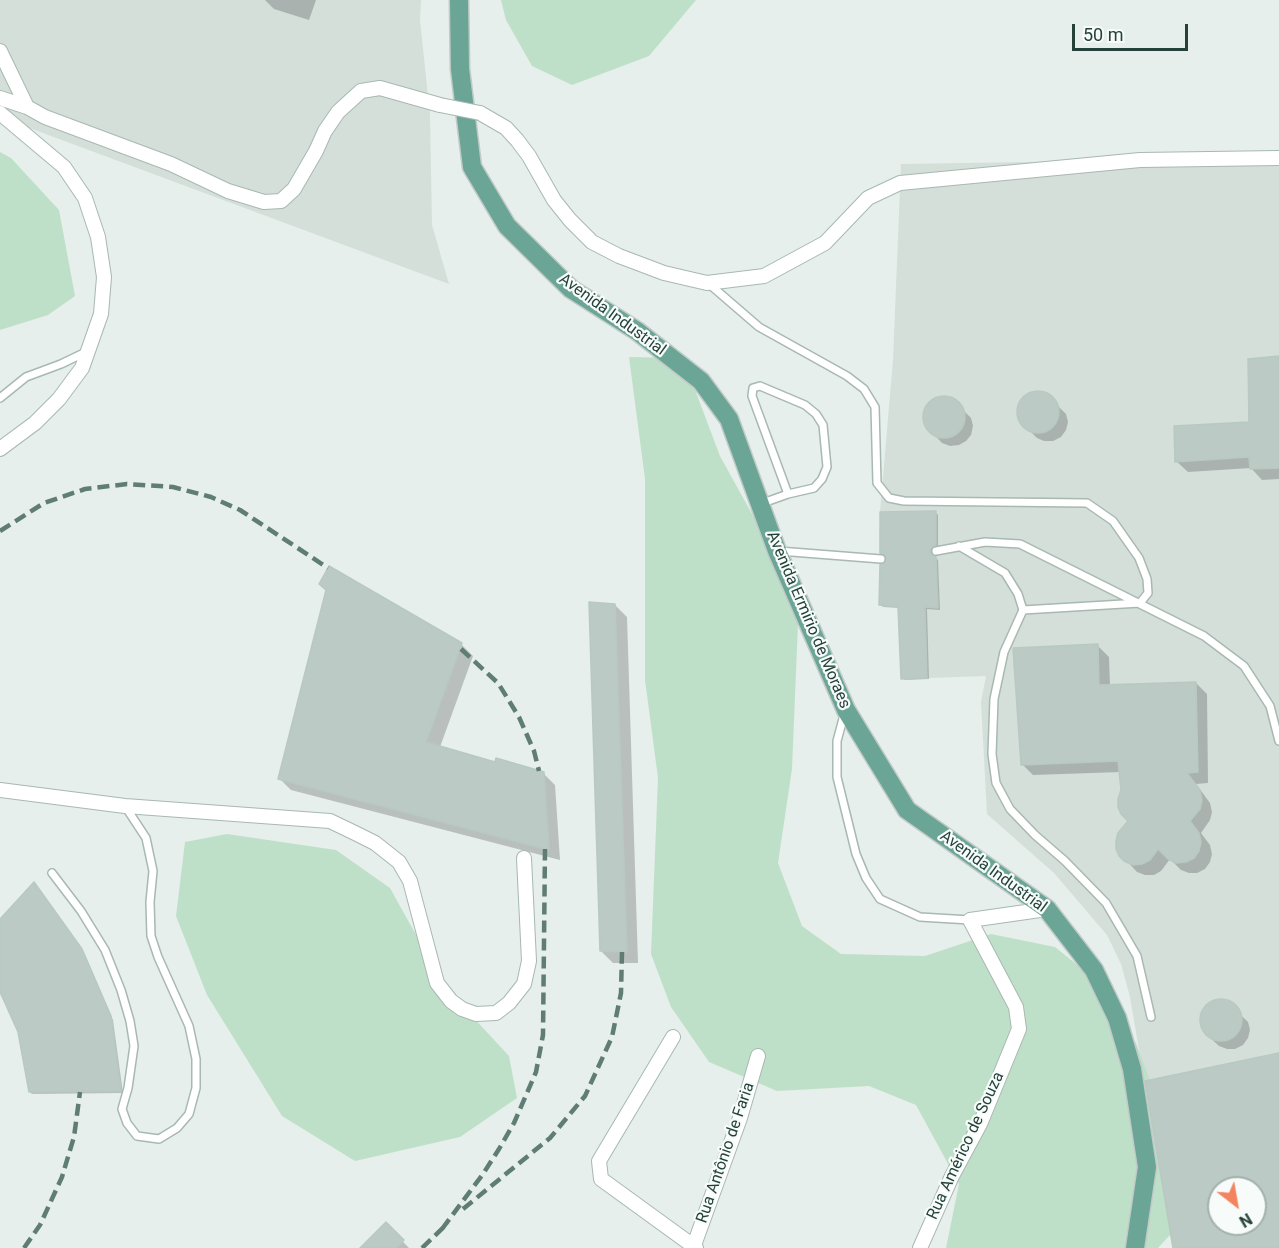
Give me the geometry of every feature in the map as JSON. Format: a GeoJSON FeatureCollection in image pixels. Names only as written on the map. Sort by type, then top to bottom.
{"type":"FeatureCollection","features":[{"type":"Feature","properties":{"kind":"main road","name":"Avenida Industrial"},"geometry":{"type":"LineString","coordinates":[[459,0],[460,69],[472,167],[507,226],[571,289],[637,331],[701,381],[729,419]]}},
{"type":"Feature","properties":{"kind":"main road","name":"Avenida Ermirio de Moraes"},"geometry":{"type":"LineString","coordinates":[[729,419],[777,551],[846,710],[908,810]]}},
{"type":"Feature","properties":{"kind":"main road","name":"Avenida Industrial"},"geometry":{"type":"LineString","coordinates":[[908,810],[1047,909],[1094,970],[1117,1018],[1132,1069],[1147,1167],[1135,1248]]}},
{"type":"Feature","properties":{"kind":"street"},"geometry":{"type":"LineString","coordinates":[[0,51],[27,107]]}},
{"type":"Feature","properties":{"kind":"street"},"geometry":{"type":"LineString","coordinates":[[0,98],[27,107],[66,126],[171,164],[228,191],[264,202],[281,201],[294,189],[325,131],[338,112],[361,91],[380,88],[440,105],[480,113],[506,128],[560,207],[592,242],[619,256],[664,273],[707,283],[764,276],[825,243],[868,198],[900,183],[1140,160],[1279,158]]}},
{"type":"Feature","properties":{"kind":"street"},"geometry":{"type":"LineString","coordinates":[[0,113],[64,167],[85,198],[98,237],[105,277],[101,314],[82,368],[59,399],[35,423],[0,448]]}},
{"type":"Feature","properties":{"kind":"street"},"geometry":{"type":"LineString","coordinates":[[0,790],[125,806],[330,821],[375,843],[399,862],[410,881],[438,983],[451,1001],[462,1009],[476,1014],[496,1013],[509,1003],[524,984],[529,961],[524,858]]}},
{"type":"Feature","properties":{"kind":"street"},"geometry":{"type":"LineString","coordinates":[[970,920],[1047,909]]}},
{"type":"Feature","properties":{"kind":"street","name":"Rua Américo de Souza"},"geometry":{"type":"LineString","coordinates":[[920,1248],[952,1176],[980,1124],[1019,1029],[1016,1007],[970,920]]}},
{"type":"Feature","properties":{"kind":"street"},"geometry":{"type":"LineString","coordinates":[[673,1037],[599,1161],[601,1179],[695,1248]]}},
{"type":"Feature","properties":{"kind":"street","name":"Rua Antônio de Faria"},"geometry":{"type":"LineString","coordinates":[[695,1248],[740,1118],[758,1056]]}},
{"type":"Feature","properties":{"kind":"lane"},"geometry":{"type":"LineString","coordinates":[[707,283],[759,327],[847,376],[864,389],[875,407],[877,483],[889,498],[904,501],[1087,503],[1113,520],[1139,558],[1147,579],[1148,593],[1140,603],[1023,610]]}},
{"type":"Feature","properties":{"kind":"lane"},"geometry":{"type":"LineString","coordinates":[[0,398],[26,377],[88,351]]}},
{"type":"Feature","properties":{"kind":"lane"},"geometry":{"type":"LineString","coordinates":[[759,504],[814,488],[822,479],[827,467],[823,425],[816,414],[805,405],[760,386],[753,388],[752,396],[788,494]]}},
{"type":"Feature","properties":{"kind":"lane"},"geometry":{"type":"LineString","coordinates":[[936,551],[985,542],[1020,544],[1204,636],[1244,666],[1270,706],[1279,741]]}},
{"type":"Feature","properties":{"kind":"lane"},"geometry":{"type":"LineString","coordinates":[[959,546],[1005,573],[1018,594],[1023,610],[1004,652],[994,699],[992,754],[996,783],[1010,809],[1106,903],[1137,956],[1151,1017]]}},
{"type":"Feature","properties":{"kind":"lane"},"geometry":{"type":"LineString","coordinates":[[777,551],[880,559]]}},
{"type":"Feature","properties":{"kind":"lane"},"geometry":{"type":"LineString","coordinates":[[846,710],[837,741],[837,777],[856,854],[866,878],[880,899],[920,917],[970,920]]}},
{"type":"Feature","properties":{"kind":"lane"},"geometry":{"type":"LineString","coordinates":[[52,873],[81,911],[105,950],[121,990],[134,1046],[128,1088],[122,1109],[127,1123],[136,1136],[159,1138],[177,1128],[189,1114],[196,1088],[196,1059],[189,1026],[151,936],[150,902],[153,871],[146,838],[125,806]]}},
{"type":"Feature","properties":{"kind":"shaded area"},"geometry":{"type":"Polygon","coordinates":[[[0,0],[421,0],[420,20],[430,115],[432,225],[449,284],[0,117],[0,0]]]}},
{"type":"Feature","properties":{"kind":"shaded area"},"geometry":{"type":"Polygon","coordinates":[[[1279,158],[1279,1248],[1173,1248],[1130,997],[1121,964],[1107,935],[1054,873],[987,814],[981,702],[986,676],[901,679],[898,607],[879,605],[880,512],[893,360],[901,164],[1279,158]]]}},
{"type":"Feature","properties":{"kind":"green space"},"geometry":{"type":"Polygon","coordinates":[[[501,0],[696,0],[649,56],[572,85],[532,66],[506,20],[501,0]]]}},
{"type":"Feature","properties":{"kind":"green space"},"geometry":{"type":"Polygon","coordinates":[[[0,152],[11,158],[59,210],[75,296],[48,315],[0,330],[0,152]]]}},
{"type":"Feature","properties":{"kind":"green space"},"geometry":{"type":"Polygon","coordinates":[[[629,357],[683,358],[720,456],[799,599],[792,769],[778,863],[802,926],[841,954],[925,956],[991,934],[1055,947],[1096,980],[1136,1043],[1178,1155],[1170,1235],[1158,1248],[946,1248],[959,1184],[916,1105],[869,1086],[777,1091],[709,1062],[671,1007],[651,954],[658,778],[645,680],[645,479],[629,357]]]}},
{"type":"Feature","properties":{"kind":"green space"},"geometry":{"type":"Polygon","coordinates":[[[227,834],[336,850],[390,888],[445,987],[509,1056],[517,1098],[460,1137],[355,1161],[282,1116],[207,995],[176,916],[185,842],[227,834]]]}},
{"type":"Feature","properties":{"kind":"building"},"geometry":{"type":"Polygon","coordinates":[[[1279,356],[1279,468],[1250,469],[1249,457],[1175,462],[1174,426],[1249,422],[1248,359],[1279,356]]]}},
{"type":"Feature","properties":{"kind":"building"},"geometry":{"type":"Polygon","coordinates":[[[1038,391],[1053,397],[1059,412],[1053,427],[1038,433],[1023,427],[1017,412],[1023,397],[1038,391]]]}},
{"type":"Feature","properties":{"kind":"building"},"geometry":{"type":"Polygon","coordinates":[[[944,396],[959,402],[965,417],[959,432],[944,438],[929,432],[923,417],[929,402],[944,396]]]}},
{"type":"Feature","properties":{"kind":"building"},"geometry":{"type":"Polygon","coordinates":[[[936,511],[936,545],[930,551],[936,557],[938,608],[925,607],[927,678],[901,679],[898,607],[879,605],[880,565],[887,559],[880,553],[880,512],[936,511]]]}},
{"type":"Feature","properties":{"kind":"building"},"geometry":{"type":"Polygon","coordinates":[[[329,566],[462,643],[426,742],[495,762],[496,758],[544,772],[549,850],[278,779],[326,590],[319,584],[329,566]]]}},
{"type":"Feature","properties":{"kind":"building"},"geometry":{"type":"Polygon","coordinates":[[[589,602],[615,604],[627,952],[600,951],[589,602]]]}},
{"type":"Feature","properties":{"kind":"building"},"geometry":{"type":"Polygon","coordinates":[[[1098,644],[1099,685],[1196,682],[1198,772],[1187,773],[1200,790],[1202,800],[1200,809],[1190,821],[1199,833],[1201,842],[1194,858],[1186,862],[1176,863],[1158,849],[1150,860],[1142,864],[1133,865],[1119,856],[1116,849],[1118,833],[1128,821],[1118,807],[1121,790],[1118,761],[1021,765],[1013,648],[1098,644]]]}},
{"type":"Feature","properties":{"kind":"building"},"geometry":{"type":"Polygon","coordinates":[[[34,882],[82,949],[111,1016],[121,1091],[29,1092],[18,1032],[0,992],[0,919],[34,882]]]}},
{"type":"Feature","properties":{"kind":"building"},"geometry":{"type":"Polygon","coordinates":[[[1221,999],[1236,1005],[1242,1020],[1236,1035],[1221,1041],[1206,1035],[1200,1020],[1206,1005],[1221,999]]]}},
{"type":"Feature","properties":{"kind":"building"},"geometry":{"type":"Polygon","coordinates":[[[1279,1053],[1279,1248],[1173,1248],[1145,1081],[1279,1053]]]}},
{"type":"Feature","properties":{"kind":"building"},"geometry":{"type":"Polygon","coordinates":[[[386,1222],[404,1240],[396,1248],[360,1248],[386,1222]]]}},
{"type":"Feature","properties":{"kind":"railway"},"geometry":{"type":"LineString","coordinates":[[0,531],[44,503],[85,489],[127,484],[173,487],[211,497],[240,510],[328,568]]}},
{"type":"Feature","properties":{"kind":"railway"},"geometry":{"type":"LineString","coordinates":[[461,649],[498,683],[519,717],[534,751],[539,771]]}},
{"type":"Feature","properties":{"kind":"railway"},"geometry":{"type":"LineString","coordinates":[[442,1229],[499,1149],[514,1123],[536,1072],[543,1035],[545,849]]}},
{"type":"Feature","properties":{"kind":"railway"},"geometry":{"type":"LineString","coordinates":[[463,1209],[550,1138],[585,1096],[612,1037],[621,993],[622,952]]}},
{"type":"Feature","properties":{"kind":"railway"},"geometry":{"type":"LineString","coordinates":[[24,1248],[40,1225],[62,1177],[74,1137],[80,1092]]}},
{"type":"Feature","properties":{"kind":"railway"},"geometry":{"type":"LineString","coordinates":[[422,1248],[448,1223]]}}]}
